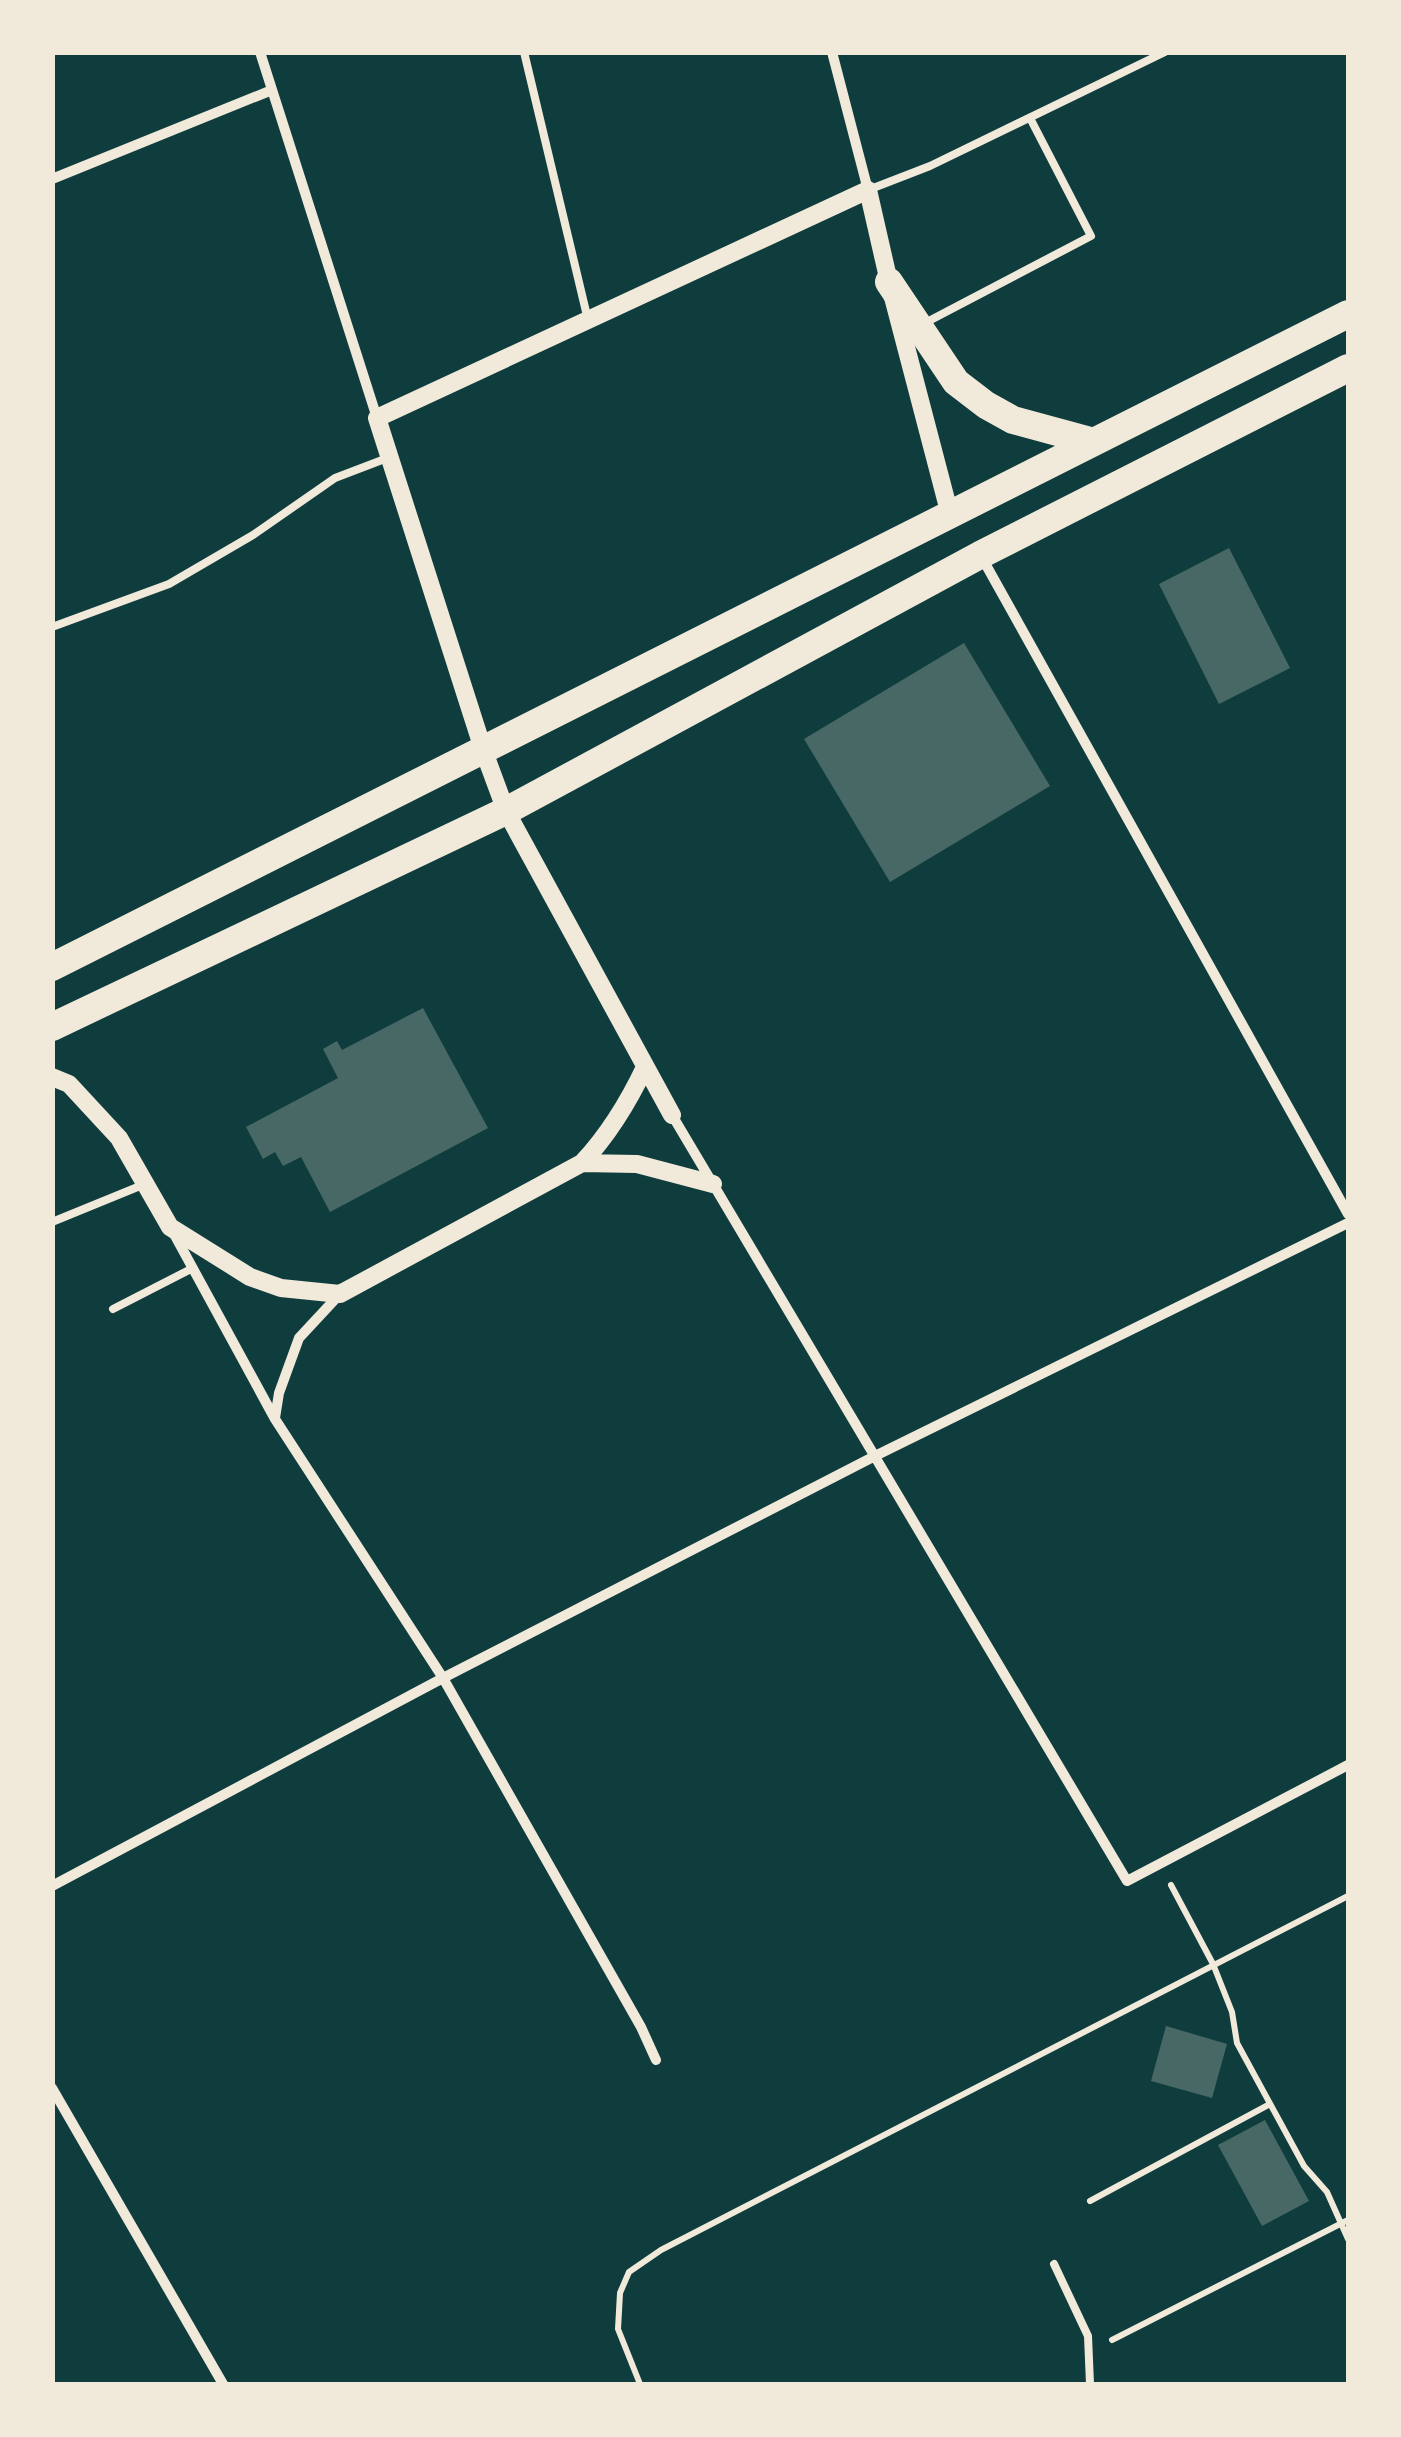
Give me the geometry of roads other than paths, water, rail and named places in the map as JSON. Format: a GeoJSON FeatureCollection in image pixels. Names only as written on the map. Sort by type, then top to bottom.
{"type":"FeatureCollection","features":[{"type":"Feature","properties":{"kind":"highway"},"geometry":{"type":"LineString","coordinates":[[889,282],[956,382],[1013,420],[1094,442]]}},
{"type":"Feature","properties":{"kind":"highway"},"geometry":{"type":"LineString","coordinates":[[52,967],[1348,314]]}},
{"type":"Feature","properties":{"kind":"highway"},"geometry":{"type":"LineString","coordinates":[[52,1026],[506,811],[980,555],[1348,368]]}},
{"type":"Feature","properties":{"kind":"street"},"geometry":{"type":"LineString","coordinates":[[260,52],[483,750],[506,811],[644,1067],[1127,1881],[1348,1765]]}},
{"type":"Feature","properties":{"kind":"street"},"geometry":{"type":"LineString","coordinates":[[832,52],[950,515]]}},
{"type":"Feature","properties":{"kind":"street"},"geometry":{"type":"LineString","coordinates":[[52,179],[272,90]]}},
{"type":"Feature","properties":{"kind":"street"},"geometry":{"type":"LineString","coordinates":[[377,418],[868,190]]}},
{"type":"Feature","properties":{"kind":"street"},"geometry":{"type":"LineString","coordinates":[[980,555],[1348,1214]]}},
{"type":"Feature","properties":{"kind":"street"},"geometry":{"type":"LineString","coordinates":[[275,1420],[279,1392],[299,1338],[340,1294],[582,1163],[605,1139],[630,1100],[644,1067]]}},
{"type":"Feature","properties":{"kind":"street"},"geometry":{"type":"LineString","coordinates":[[52,1078],[69,1084],[119,1138],[275,1420],[443,1678],[656,2060]]}},
{"type":"Feature","properties":{"kind":"street"},"geometry":{"type":"LineString","coordinates":[[582,1163],[637,1164],[713,1184]]}},
{"type":"Feature","properties":{"kind":"street"},"geometry":{"type":"LineString","coordinates":[[52,1886],[443,1678],[875,1456],[1348,1223]]}},
{"type":"Feature","properties":{"kind":"street"},"geometry":{"type":"LineString","coordinates":[[170,1226],[250,1277],[280,1288],[340,1294]]}},
{"type":"Feature","properties":{"kind":"street"},"geometry":{"type":"LineString","coordinates":[[52,2088],[222,2384]]}},
{"type":"Feature","properties":{"kind":"lane"},"geometry":{"type":"LineString","coordinates":[[524,52],[588,320]]}},
{"type":"Feature","properties":{"kind":"lane"},"geometry":{"type":"LineString","coordinates":[[868,190],[930,166],[1165,52]]}},
{"type":"Feature","properties":{"kind":"lane"},"geometry":{"type":"LineString","coordinates":[[919,326],[1092,236],[1030,118]]}},
{"type":"Feature","properties":{"kind":"lane"},"geometry":{"type":"LineString","coordinates":[[52,627],[169,584],[253,535],[335,478],[390,457]]}},
{"type":"Feature","properties":{"kind":"lane"},"geometry":{"type":"LineString","coordinates":[[52,1222],[145,1184]]}},
{"type":"Feature","properties":{"kind":"lane"},"geometry":{"type":"LineString","coordinates":[[113,1310],[193,1268]]}},
{"type":"Feature","properties":{"kind":"lane"},"geometry":{"type":"LineString","coordinates":[[1054,2264],[1088,2336],[1090,2384]]}}]}
